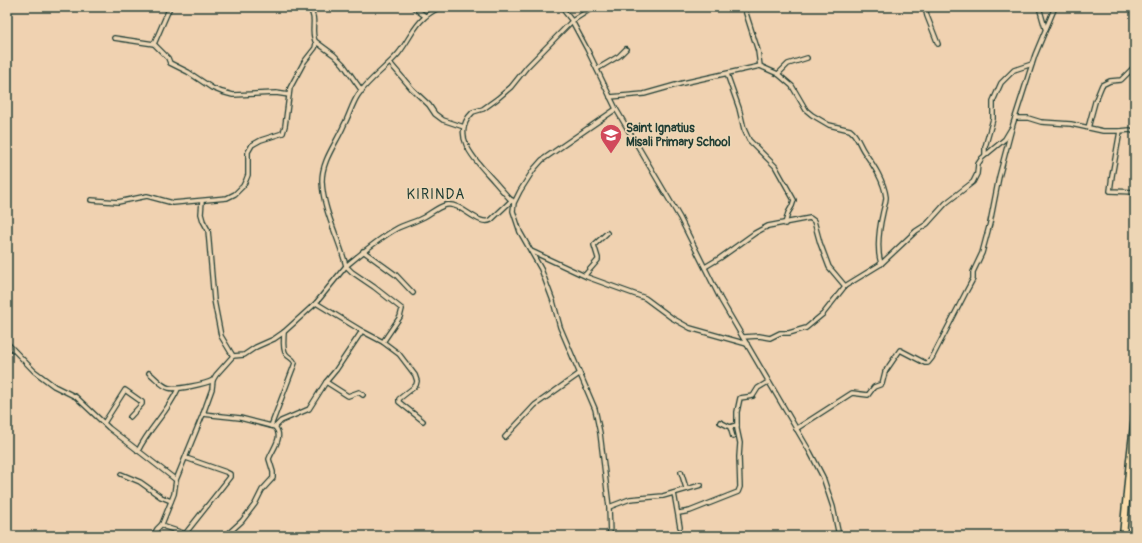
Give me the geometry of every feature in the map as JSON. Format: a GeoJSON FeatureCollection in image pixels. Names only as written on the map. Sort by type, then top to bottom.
{"type":"FeatureCollection","features":[{"type":"Feature","properties":{"kind":"main road"},"geometry":{"type":"LineString","coordinates":[[1123,536],[1135,416]]}},
{"type":"Feature","properties":{"kind":"street"},"geometry":{"type":"LineString","coordinates":[[154,44],[170,7]]}},
{"type":"Feature","properties":{"kind":"street"},"geometry":{"type":"LineString","coordinates":[[309,7],[314,17],[313,36],[316,43],[334,54],[362,91]]}},
{"type":"Feature","properties":{"kind":"street"},"geometry":{"type":"LineString","coordinates":[[414,7],[426,16]]}},
{"type":"Feature","properties":{"kind":"street"},"geometry":{"type":"LineString","coordinates":[[383,342],[400,317],[402,309],[346,266],[334,235],[323,193],[323,169],[333,145],[343,128],[358,95],[390,63],[419,23],[426,16],[440,7]]}},
{"type":"Feature","properties":{"kind":"street"},"geometry":{"type":"LineString","coordinates":[[561,7],[572,21],[616,109],[680,218],[721,300],[823,477],[833,508],[839,536]]}},
{"type":"Feature","properties":{"kind":"street"},"geometry":{"type":"LineString","coordinates":[[594,7],[572,21],[506,91],[483,110],[472,112],[468,116],[464,126],[464,137],[466,147],[486,174],[513,202],[513,211],[520,232],[541,269],[553,301],[560,326],[595,409],[600,433],[609,507],[610,536]]}},
{"type":"Feature","properties":{"kind":"street"},"geometry":{"type":"LineString","coordinates":[[744,7],[758,51],[760,66]]}},
{"type":"Feature","properties":{"kind":"street"},"geometry":{"type":"LineString","coordinates":[[925,7],[938,44]]}},
{"type":"Feature","properties":{"kind":"street"},"geometry":{"type":"LineString","coordinates":[[1039,7],[1045,28]]}},
{"type":"Feature","properties":{"kind":"street"},"geometry":{"type":"LineString","coordinates":[[796,429],[852,393],[868,395],[874,387],[882,384],[885,372],[900,350],[925,363],[928,363],[932,358],[966,292],[982,253],[990,223],[999,177],[1013,124],[1032,64],[1045,28],[1055,7]]}},
{"type":"Feature","properties":{"kind":"street"},"geometry":{"type":"LineString","coordinates":[[114,38],[154,44],[168,58],[170,63],[188,72],[212,88],[222,92],[233,95],[276,93],[289,95]]}},
{"type":"Feature","properties":{"kind":"street"},"geometry":{"type":"LineString","coordinates":[[92,200],[118,202],[147,196],[170,203],[226,198],[235,194],[243,186],[248,175],[248,152],[252,145],[261,140],[283,133],[290,88],[300,69],[315,48],[316,43]]}},
{"type":"Feature","properties":{"kind":"street"},"geometry":{"type":"LineString","coordinates":[[315,48],[322,47]]}},
{"type":"Feature","properties":{"kind":"street"},"geometry":{"type":"LineString","coordinates":[[597,69],[615,59],[626,49]]}},
{"type":"Feature","properties":{"kind":"street"},"geometry":{"type":"LineString","coordinates":[[778,74],[788,64],[807,58]]}},
{"type":"Feature","properties":{"kind":"street"},"geometry":{"type":"LineString","coordinates":[[390,63],[412,89],[429,104],[436,114],[443,120],[464,126]]}},
{"type":"Feature","properties":{"kind":"street"},"geometry":{"type":"LineString","coordinates":[[985,156],[985,147],[993,119],[993,101],[1001,83],[1014,70],[1032,64]]}},
{"type":"Feature","properties":{"kind":"street"},"geometry":{"type":"LineString","coordinates":[[610,97],[644,94],[683,83],[760,66],[778,74],[792,86],[806,110],[812,115],[830,125],[853,132],[858,137],[861,148],[876,169],[886,195],[878,240],[878,250],[881,264]]}},
{"type":"Feature","properties":{"kind":"street"},"geometry":{"type":"LineString","coordinates":[[1088,128],[1095,102],[1102,85],[1110,81],[1121,80],[1135,66]]}},
{"type":"Feature","properties":{"kind":"street"},"geometry":{"type":"LineString","coordinates":[[727,74],[749,140],[775,166],[794,200],[785,224]]}},
{"type":"Feature","properties":{"kind":"street"},"geometry":{"type":"LineString","coordinates":[[149,373],[165,386],[178,389],[207,383],[213,380],[232,356],[244,354],[274,339],[284,332],[316,303],[346,266],[363,251],[396,228],[423,218],[446,205],[458,206],[482,221],[486,222],[490,220],[513,202],[525,182],[542,160],[616,109]]}},
{"type":"Feature","properties":{"kind":"street"},"geometry":{"type":"LineString","coordinates":[[1015,118],[1028,118],[1041,122],[1071,124],[1103,131],[1130,130],[1135,132]]}},
{"type":"Feature","properties":{"kind":"street"},"geometry":{"type":"LineString","coordinates":[[743,338],[759,336],[770,338],[780,333],[789,333],[806,328],[823,314],[845,286],[881,264],[916,231],[927,224],[946,204],[973,182],[977,174],[978,164],[1005,139],[1013,124]]}},
{"type":"Feature","properties":{"kind":"street"},"geometry":{"type":"LineString","coordinates":[[1120,131],[1110,190],[1135,192]]}},
{"type":"Feature","properties":{"kind":"street"},"geometry":{"type":"LineString","coordinates":[[202,201],[203,221],[208,230],[214,300],[221,336],[232,356]]}},
{"type":"Feature","properties":{"kind":"street"},"geometry":{"type":"LineString","coordinates":[[705,267],[720,258],[755,232],[768,226],[785,224],[810,218],[813,220],[829,267],[845,286]]}},
{"type":"Feature","properties":{"kind":"street"},"geometry":{"type":"LineString","coordinates":[[585,275],[598,260],[594,245],[607,233]]}},
{"type":"Feature","properties":{"kind":"street"},"geometry":{"type":"LineString","coordinates":[[363,251],[396,275],[413,293]]}},
{"type":"Feature","properties":{"kind":"street"},"geometry":{"type":"LineString","coordinates":[[530,251],[585,275],[646,298],[672,318],[690,328],[747,344]]}},
{"type":"Feature","properties":{"kind":"street"},"geometry":{"type":"LineString","coordinates":[[316,303],[383,342],[399,354],[415,375],[417,381],[416,385],[398,401],[423,421]]}},
{"type":"Feature","properties":{"kind":"street"},"geometry":{"type":"LineString","coordinates":[[273,426],[281,420],[309,409],[362,331]]}},
{"type":"Feature","properties":{"kind":"street"},"geometry":{"type":"LineString","coordinates":[[273,426],[295,363],[293,359],[284,351],[284,332]]}},
{"type":"Feature","properties":{"kind":"street"},"geometry":{"type":"LineString","coordinates":[[7,343],[34,371],[54,386],[76,397],[104,422],[176,480]]}},
{"type":"Feature","properties":{"kind":"street"},"geometry":{"type":"LineString","coordinates":[[505,437],[536,405],[579,374]]}},
{"type":"Feature","properties":{"kind":"street"},"geometry":{"type":"LineString","coordinates":[[153,536],[162,524],[171,501],[176,480],[203,414],[212,389],[213,380]]}},
{"type":"Feature","properties":{"kind":"street"},"geometry":{"type":"LineString","coordinates":[[326,382],[349,396],[359,392],[363,395]]}},
{"type":"Feature","properties":{"kind":"street"},"geometry":{"type":"LineString","coordinates":[[678,513],[690,511],[738,492],[740,487],[740,443],[737,425],[737,412],[740,398],[753,396],[758,388],[768,382]]}},
{"type":"Feature","properties":{"kind":"street"},"geometry":{"type":"LineString","coordinates":[[138,450],[143,440],[167,409],[178,389]]}},
{"type":"Feature","properties":{"kind":"street"},"geometry":{"type":"LineString","coordinates":[[104,422],[125,390],[142,402],[142,404],[130,417]]}},
{"type":"Feature","properties":{"kind":"street"},"geometry":{"type":"LineString","coordinates":[[203,414],[240,418],[273,426],[278,430],[279,438],[269,459],[273,472],[273,478],[262,490],[256,504],[242,521],[223,536]]}},
{"type":"Feature","properties":{"kind":"street"},"geometry":{"type":"LineString","coordinates":[[720,422],[730,427],[737,425]]}},
{"type":"Feature","properties":{"kind":"street"},"geometry":{"type":"LineString","coordinates":[[730,427],[733,436]]}},
{"type":"Feature","properties":{"kind":"street"},"geometry":{"type":"LineString","coordinates":[[185,534],[230,477],[230,474],[226,472],[186,458]]}},
{"type":"Feature","properties":{"kind":"street"},"geometry":{"type":"LineString","coordinates":[[681,472],[686,488]]}},
{"type":"Feature","properties":{"kind":"street"},"geometry":{"type":"LineString","coordinates":[[121,474],[140,482],[161,497],[171,501]]}},
{"type":"Feature","properties":{"kind":"street"},"geometry":{"type":"LineString","coordinates":[[609,507],[637,498],[663,496],[686,488],[701,485]]}},
{"type":"Feature","properties":{"kind":"street"},"geometry":{"type":"LineString","coordinates":[[674,493],[680,527]]}},
{"type":"Feature","properties":{"kind":"street"},"geometry":{"type":"LineString","coordinates":[[162,524],[192,536]]}},
{"type":"Feature","properties":{"kind":"place","name":"Saint Ignatius Misali Primary School"},"geometry":{"type":"Point","coordinates":[611,154]}},
{"type":"Feature","properties":{"kind":"district","name":"KIRINDA"},"geometry":{"type":"Point","coordinates":[436,194]}}]}
